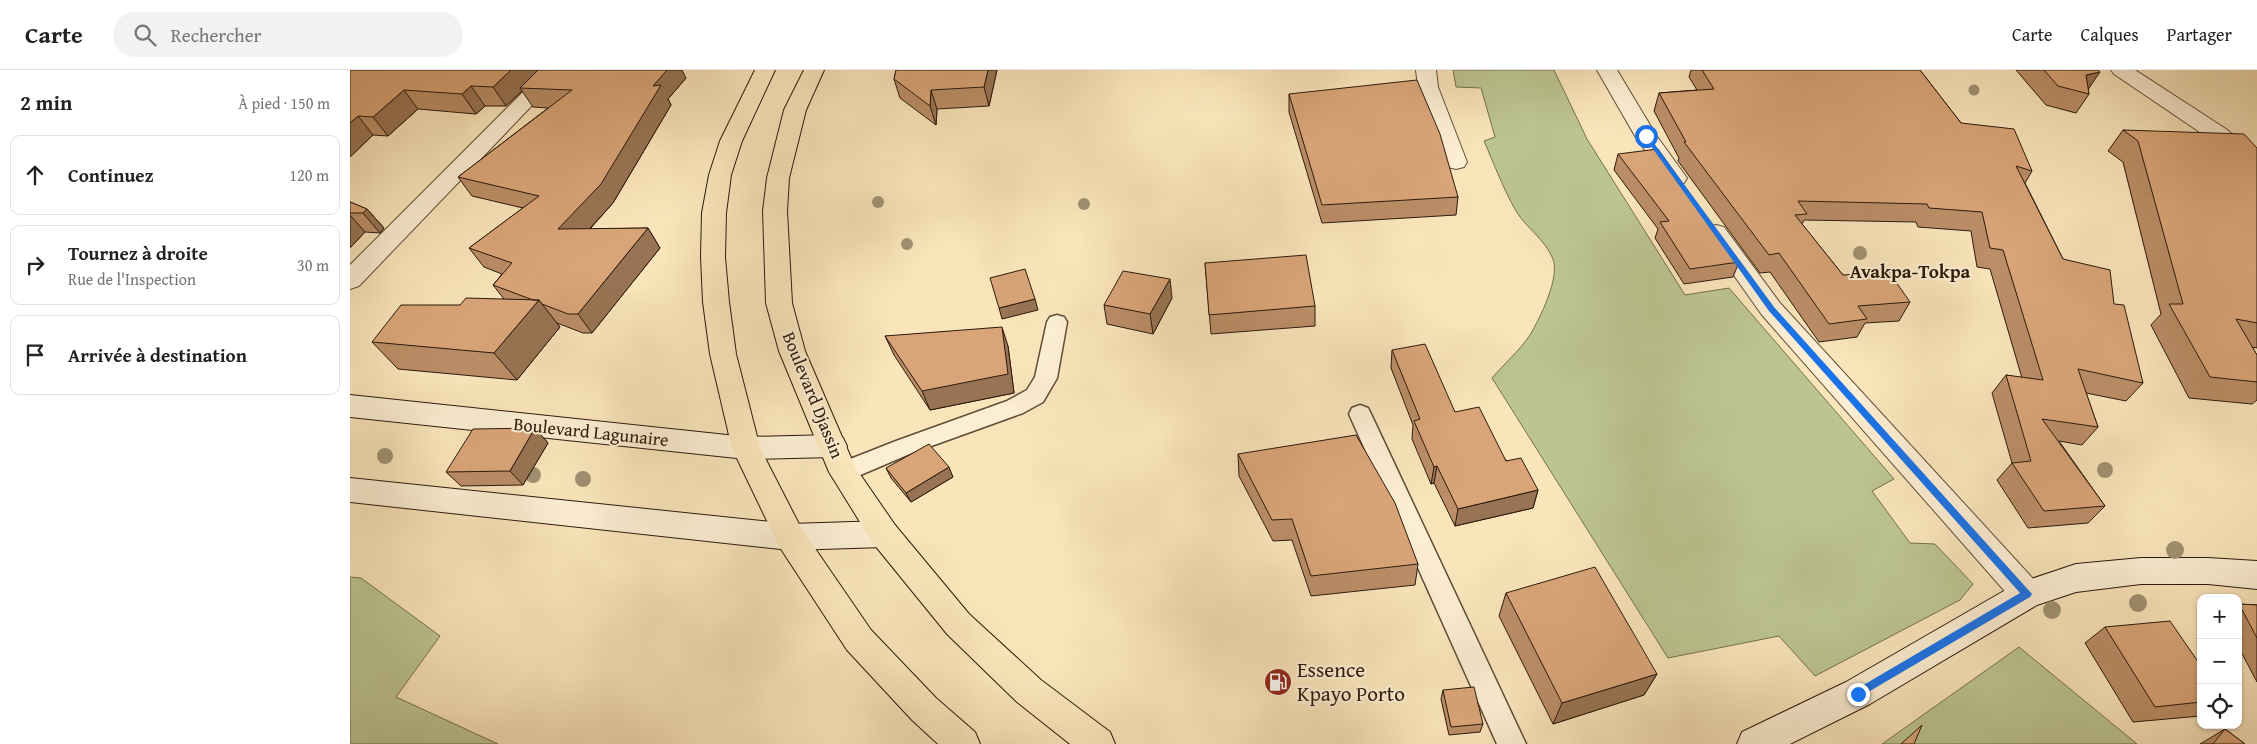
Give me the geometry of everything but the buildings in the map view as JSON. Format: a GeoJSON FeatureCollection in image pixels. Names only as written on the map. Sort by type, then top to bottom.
{"type":"FeatureCollection","features":[{"type":"Feature","properties":{"kind":"highway"},"geometry":{"type":"LineString","coordinates":[[765,70],[746,106],[731,141],[720,175],[714,213],[713,257],[716,302],[723,354],[746,448],[790,537],[860,640],[924,709],[963,744]]}},
{"type":"Feature","properties":{"kind":"highway","name":"Boulevard Djassin"},"geometry":{"type":"LineString","coordinates":[[814,70],[795,110],[778,178],[775,211],[779,303],[792,351],[844,472],[884,534]]}},
{"type":"Feature","properties":{"kind":"highway"},"geometry":{"type":"LineString","coordinates":[[884,534],[958,624],[1029,691],[1098,744]]}},
{"type":"Feature","properties":{"kind":"street"},"geometry":{"type":"LineString","coordinates":[[350,280],[556,70]]}},
{"type":"Feature","properties":{"kind":"street"},"geometry":{"type":"LineString","coordinates":[[1426,70],[1428,87],[1456,162]]}},
{"type":"Feature","properties":{"kind":"street"},"geometry":{"type":"LineString","coordinates":[[1607,70],[1646,136],[1771,309],[2027,594]]}},
{"type":"Feature","properties":{"kind":"street"},"geometry":{"type":"LineString","coordinates":[[2121,70],[2218,134],[2257,166]]}},
{"type":"Feature","properties":{"kind":"street","name":"Boulevard Lagunaire"},"geometry":{"type":"LineString","coordinates":[[350,406],[746,448],[833,446]]}},
{"type":"Feature","properties":{"kind":"street"},"geometry":{"type":"LineString","coordinates":[[350,490],[790,537],[884,534]]}},
{"type":"Feature","properties":{"kind":"street"},"geometry":{"type":"LineString","coordinates":[[1754,744],[1858,694],[2027,594],[2076,578],[2142,571],[2208,571],[2257,575]]}},
{"type":"Feature","properties":{"kind":"lane"},"geometry":{"type":"LineString","coordinates":[[844,472],[904,447],[1015,407],[1035,396],[1046,378],[1057,322]]}},
{"type":"Feature","properties":{"kind":"lane"},"geometry":{"type":"LineString","coordinates":[[1360,414],[1512,744]]}},
{"type":"Feature","properties":{"kind":"green space"},"geometry":{"type":"Polygon","coordinates":[[[1453,70],[1554,70],[1587,139],[1685,295],[1729,288],[1894,479],[1872,491],[1910,543],[1935,544],[1973,584],[1960,600],[1815,676],[1779,636],[1668,658],[1492,378],[1522,346],[1534,328],[1548,298],[1554,276],[1553,259],[1545,245],[1516,211],[1484,141],[1495,137],[1481,88],[1456,87],[1453,70]]]}},
{"type":"Feature","properties":{"kind":"green space"},"geometry":{"type":"Polygon","coordinates":[[[350,577],[361,578],[440,636],[396,697],[498,744],[350,744],[350,577]]]}},
{"type":"Feature","properties":{"kind":"green space"},"geometry":{"type":"Polygon","coordinates":[[[2019,647],[2137,744],[1882,744],[2019,647]]]}},
{"type":"Feature","properties":{"kind":"place","name":"Essence Kpayo Porto"},"geometry":{"type":"Point","coordinates":[1278,682]}},
{"type":"Feature","properties":{"kind":"district","name":"Avakpa-Tokpa"},"geometry":{"type":"Point","coordinates":[1910,271]}},
{"type":"Feature","properties":{"kind":"route"},"geometry":{"type":"LineString","coordinates":[[1646,136],[1771,309],[2027,594],[1858,694]]}}]}
